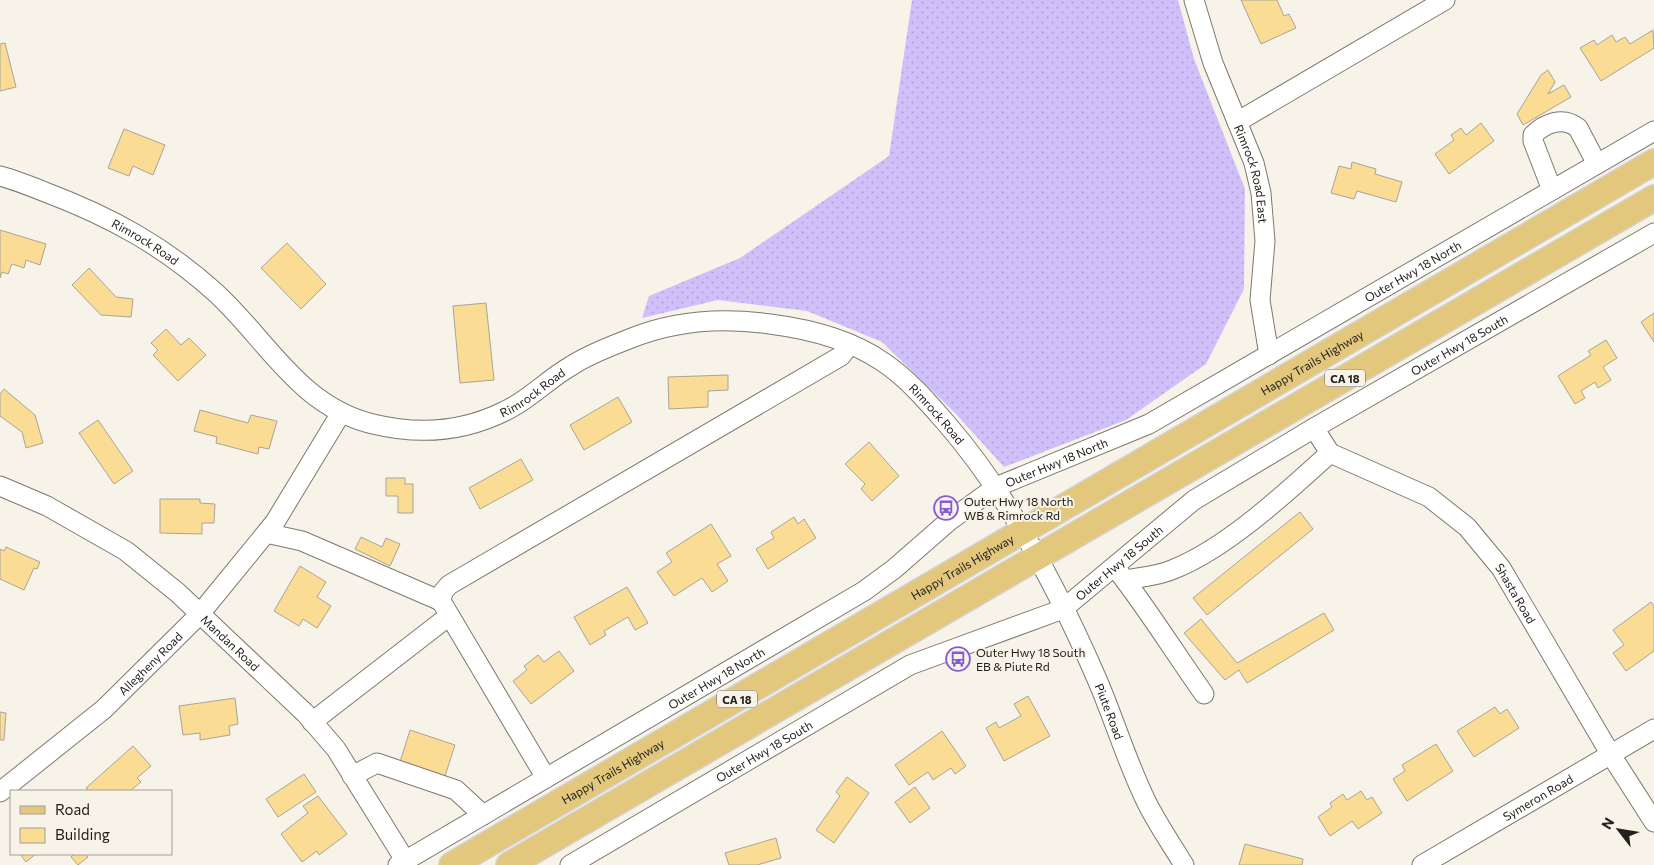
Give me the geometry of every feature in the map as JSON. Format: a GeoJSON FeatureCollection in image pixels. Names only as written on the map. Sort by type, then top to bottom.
{"type":"FeatureCollection","features":[{"type":"Feature","properties":{"kind":"main road","name":"Happy Trails Highway"},"geometry":{"type":"LineString","coordinates":[[452,865],[1654,162]]}},
{"type":"Feature","properties":{"kind":"main road","name":"CA 18"},"geometry":{"type":"LineString","coordinates":[[509,865],[1654,198]]}},
{"type":"Feature","properties":{"kind":"street","name":"Rimrock Road East"},"geometry":{"type":"LineString","coordinates":[[1194,0],[1213,63],[1254,163],[1261,193],[1264,241],[1260,300],[1269,355]]}},
{"type":"Feature","properties":{"kind":"street"},"geometry":{"type":"LineString","coordinates":[[1237,122],[1445,0]]}},
{"type":"Feature","properties":{"kind":"street"},"geometry":{"type":"LineString","coordinates":[[1552,190],[1534,148],[1533,141],[1533,135],[1546,125],[1561,121],[1573,124],[1578,128],[1597,164]]}},
{"type":"Feature","properties":{"kind":"street","name":"Outer Hwy 18 North"},"geometry":{"type":"LineString","coordinates":[[401,862],[864,591],[949,521],[996,487],[1149,424],[1654,131]]}},
{"type":"Feature","properties":{"kind":"street","name":"Rimrock Road"},"geometry":{"type":"LineString","coordinates":[[0,176],[78,204],[130,229],[171,254],[219,296],[295,381],[316,398],[341,413],[384,427],[430,432],[472,424],[507,410],[592,353],[660,326],[708,320],[754,322],[796,327],[850,344],[883,361],[917,390],[958,437],[996,487],[1036,558]]}},
{"type":"Feature","properties":{"kind":"street","name":"Outer Hwy 18 South"},"geometry":{"type":"LineString","coordinates":[[570,865],[910,665],[1064,609],[1120,573],[1194,500],[1314,428],[1654,233]]}},
{"type":"Feature","properties":{"kind":"street"},"geometry":{"type":"LineString","coordinates":[[546,778],[445,608],[442,592],[449,585],[841,356],[850,344]]}},
{"type":"Feature","properties":{"kind":"street","name":"Allegheny Road"},"geometry":{"type":"LineString","coordinates":[[0,792],[104,709],[199,615],[275,522],[341,413]]}},
{"type":"Feature","properties":{"kind":"street"},"geometry":{"type":"LineString","coordinates":[[1120,573],[1173,570],[1210,551],[1289,491],[1330,453],[1314,428]]}},
{"type":"Feature","properties":{"kind":"street","name":"Shasta Road"},"geometry":{"type":"LineString","coordinates":[[1330,453],[1429,497],[1467,527],[1501,568],[1611,755],[1654,822]]}},
{"type":"Feature","properties":{"kind":"street","name":"Mandan Road"},"geometry":{"type":"LineString","coordinates":[[0,486],[48,506],[126,551],[178,593],[312,722],[336,749],[401,862]]}},
{"type":"Feature","properties":{"kind":"street"},"geometry":{"type":"LineString","coordinates":[[266,533],[302,541],[445,608]]}},
{"type":"Feature","properties":{"kind":"street","name":"Piute Road"},"geometry":{"type":"LineString","coordinates":[[1036,558],[1064,609],[1096,676],[1147,803],[1184,865]]}},
{"type":"Feature","properties":{"kind":"street"},"geometry":{"type":"LineString","coordinates":[[1120,573],[1204,694]]}},
{"type":"Feature","properties":{"kind":"street"},"geometry":{"type":"LineString","coordinates":[[312,722],[445,608]]}},
{"type":"Feature","properties":{"kind":"street","name":"Symeron Road"},"geometry":{"type":"LineString","coordinates":[[1422,865],[1654,730]]}},
{"type":"Feature","properties":{"kind":"street"},"geometry":{"type":"LineString","coordinates":[[352,776],[377,763],[456,790],[483,815]]}},
{"type":"Feature","properties":{"kind":"shaded area"},"geometry":{"type":"Polygon","coordinates":[[[912,0],[1178,0],[1194,59],[1245,189],[1244,289],[1206,364],[1126,420],[1004,467],[955,413],[882,342],[807,311],[718,300],[642,318],[649,296],[740,258],[889,156],[912,0]]]}},
{"type":"Feature","properties":{"kind":"building"},"geometry":{"type":"Polygon","coordinates":[[[1241,0],[1277,0],[1284,16],[1289,14],[1296,28],[1261,44],[1241,0]]]}},
{"type":"Feature","properties":{"kind":"building"},"geometry":{"type":"Polygon","coordinates":[[[1653,30],[1654,48],[1601,81],[1580,48],[1594,40],[1597,45],[1612,35],[1616,42],[1625,37],[1630,44],[1653,30]]]}},
{"type":"Feature","properties":{"kind":"building"},"geometry":{"type":"Polygon","coordinates":[[[5,43],[16,87],[0,91],[0,44],[5,43]]]}},
{"type":"Feature","properties":{"kind":"building"},"geometry":{"type":"Polygon","coordinates":[[[1548,70],[1555,82],[1548,94],[1564,85],[1571,97],[1523,125],[1517,114],[1541,75],[1548,70]]]}},
{"type":"Feature","properties":{"kind":"building"},"geometry":{"type":"Polygon","coordinates":[[[1481,123],[1494,141],[1449,174],[1435,154],[1454,140],[1451,135],[1461,128],[1466,135],[1481,123]]]}},
{"type":"Feature","properties":{"kind":"building"},"geometry":{"type":"Polygon","coordinates":[[[124,129],[165,145],[153,175],[133,166],[129,176],[108,168],[124,129]]]}},
{"type":"Feature","properties":{"kind":"building"},"geometry":{"type":"Polygon","coordinates":[[[1352,162],[1376,169],[1375,174],[1402,182],[1396,202],[1357,191],[1354,199],[1331,193],[1339,166],[1351,169],[1352,162]]]}},
{"type":"Feature","properties":{"kind":"building"},"geometry":{"type":"Polygon","coordinates":[[[0,230],[46,244],[40,265],[26,260],[24,268],[12,264],[8,274],[2,272],[0,278],[0,230]]]}},
{"type":"Feature","properties":{"kind":"building"},"geometry":{"type":"Polygon","coordinates":[[[287,243],[326,284],[301,309],[261,268],[287,243]]]}},
{"type":"Feature","properties":{"kind":"building"},"geometry":{"type":"Polygon","coordinates":[[[89,268],[116,297],[133,299],[131,317],[101,315],[72,285],[89,268]]]}},
{"type":"Feature","properties":{"kind":"building"},"geometry":{"type":"Polygon","coordinates":[[[486,303],[494,380],[460,383],[453,306],[486,303]]]}},
{"type":"Feature","properties":{"kind":"building"},"geometry":{"type":"Polygon","coordinates":[[[1654,313],[1654,342],[1641,322],[1654,313]]]}},
{"type":"Feature","properties":{"kind":"building"},"geometry":{"type":"Polygon","coordinates":[[[166,329],[181,345],[189,338],[206,355],[178,381],[153,355],[158,350],[151,343],[166,329]]]}},
{"type":"Feature","properties":{"kind":"building"},"geometry":{"type":"Polygon","coordinates":[[[1606,340],[1617,358],[1603,367],[1611,380],[1598,388],[1595,382],[1581,391],[1585,398],[1575,404],[1558,376],[1591,355],[1588,351],[1606,340]]]}},
{"type":"Feature","properties":{"kind":"building"},"geometry":{"type":"Polygon","coordinates":[[[728,375],[728,390],[708,391],[708,407],[669,409],[668,377],[728,375]]]}},
{"type":"Feature","properties":{"kind":"building"},"geometry":{"type":"Polygon","coordinates":[[[4,389],[35,415],[43,443],[26,448],[22,432],[0,416],[0,394],[4,389]]]}},
{"type":"Feature","properties":{"kind":"building"},"geometry":{"type":"Polygon","coordinates":[[[618,397],[632,422],[584,450],[570,425],[618,397]]]}},
{"type":"Feature","properties":{"kind":"building"},"geometry":{"type":"Polygon","coordinates":[[[200,410],[248,423],[251,415],[277,421],[269,449],[259,447],[258,454],[216,443],[217,437],[194,431],[200,410]]]}},
{"type":"Feature","properties":{"kind":"building"},"geometry":{"type":"Polygon","coordinates":[[[98,420],[133,471],[114,484],[79,433],[98,420]]]}},
{"type":"Feature","properties":{"kind":"building"},"geometry":{"type":"Polygon","coordinates":[[[869,442],[899,476],[872,501],[861,489],[865,484],[845,464],[869,442]]]}},
{"type":"Feature","properties":{"kind":"building"},"geometry":{"type":"Polygon","coordinates":[[[521,459],[533,480],[480,509],[469,488],[521,459]]]}},
{"type":"Feature","properties":{"kind":"building"},"geometry":{"type":"Polygon","coordinates":[[[386,478],[405,478],[405,484],[413,484],[413,513],[398,513],[398,496],[386,496],[386,478]]]}},
{"type":"Feature","properties":{"kind":"building"},"geometry":{"type":"Polygon","coordinates":[[[160,499],[200,499],[200,503],[215,504],[214,523],[202,523],[202,534],[160,533],[160,499]]]}},
{"type":"Feature","properties":{"kind":"building"},"geometry":{"type":"Polygon","coordinates":[[[1300,512],[1313,529],[1207,615],[1193,598],[1300,512]]]}},
{"type":"Feature","properties":{"kind":"building"},"geometry":{"type":"Polygon","coordinates":[[[794,517],[798,524],[804,519],[816,538],[768,569],[756,549],[774,538],[771,532],[794,517]]]}},
{"type":"Feature","properties":{"kind":"building"},"geometry":{"type":"Polygon","coordinates":[[[711,524],[731,556],[717,564],[728,581],[712,592],[702,578],[674,596],[657,572],[672,562],[666,553],[711,524]]]}},
{"type":"Feature","properties":{"kind":"building"},"geometry":{"type":"Polygon","coordinates":[[[361,537],[382,547],[386,538],[400,544],[390,566],[355,549],[361,537]]]}},
{"type":"Feature","properties":{"kind":"building"},"geometry":{"type":"Polygon","coordinates":[[[6,547],[40,562],[37,569],[34,568],[24,590],[0,579],[0,549],[4,551],[6,547]]]}},
{"type":"Feature","properties":{"kind":"building"},"geometry":{"type":"Polygon","coordinates":[[[300,566],[326,582],[317,597],[331,606],[317,628],[303,619],[299,626],[274,611],[300,566]]]}},
{"type":"Feature","properties":{"kind":"building"},"geometry":{"type":"Polygon","coordinates":[[[627,587],[648,623],[635,630],[628,617],[604,631],[606,635],[590,645],[574,617],[627,587]]]}},
{"type":"Feature","properties":{"kind":"building"},"geometry":{"type":"Polygon","coordinates":[[[1651,602],[1654,606],[1654,651],[1626,671],[1613,653],[1624,645],[1613,630],[1651,602]]]}},
{"type":"Feature","properties":{"kind":"building"},"geometry":{"type":"Polygon","coordinates":[[[1324,613],[1334,630],[1247,683],[1239,670],[1225,680],[1184,633],[1201,619],[1237,663],[1324,613]]]}},
{"type":"Feature","properties":{"kind":"building"},"geometry":{"type":"Polygon","coordinates":[[[559,651],[574,671],[531,704],[513,681],[527,670],[524,666],[538,655],[544,662],[559,651]]]}},
{"type":"Feature","properties":{"kind":"building"},"geometry":{"type":"Polygon","coordinates":[[[1028,696],[1050,736],[1004,761],[986,728],[996,722],[999,728],[1021,716],[1014,704],[1028,696]]]}},
{"type":"Feature","properties":{"kind":"building"},"geometry":{"type":"Polygon","coordinates":[[[235,698],[238,724],[229,726],[230,735],[200,740],[200,733],[183,735],[179,706],[235,698]]]}},
{"type":"Feature","properties":{"kind":"building"},"geometry":{"type":"Polygon","coordinates":[[[1495,707],[1500,714],[1507,709],[1519,728],[1474,757],[1457,731],[1495,707]]]}},
{"type":"Feature","properties":{"kind":"building"},"geometry":{"type":"Polygon","coordinates":[[[0,712],[6,713],[4,740],[0,740],[0,712]]]}},
{"type":"Feature","properties":{"kind":"building"},"geometry":{"type":"Polygon","coordinates":[[[410,730],[455,745],[445,776],[400,762],[410,730]]]}},
{"type":"Feature","properties":{"kind":"building"},"geometry":{"type":"Polygon","coordinates":[[[942,731],[966,766],[955,774],[951,768],[933,780],[928,772],[909,785],[895,765],[942,731]]]}},
{"type":"Feature","properties":{"kind":"building"},"geometry":{"type":"Polygon","coordinates":[[[1436,744],[1453,771],[1407,801],[1393,779],[1405,771],[1402,765],[1436,744]]]}},
{"type":"Feature","properties":{"kind":"building"},"geometry":{"type":"Polygon","coordinates":[[[133,746],[151,766],[137,778],[141,782],[131,790],[88,790],[86,788],[133,746]]]}},
{"type":"Feature","properties":{"kind":"building"},"geometry":{"type":"Polygon","coordinates":[[[304,774],[316,792],[278,817],[266,799],[304,774]]]}},
{"type":"Feature","properties":{"kind":"building"},"geometry":{"type":"Polygon","coordinates":[[[847,777],[869,793],[834,843],[816,830],[840,796],[836,792],[847,777]]]}},
{"type":"Feature","properties":{"kind":"building"},"geometry":{"type":"Polygon","coordinates":[[[915,787],[930,808],[910,823],[895,802],[915,787]]]}},
{"type":"Feature","properties":{"kind":"building"},"geometry":{"type":"Polygon","coordinates":[[[1361,791],[1367,800],[1372,797],[1382,813],[1358,829],[1352,821],[1330,836],[1318,817],[1332,807],[1330,803],[1343,794],[1347,800],[1361,791]]]}},
{"type":"Feature","properties":{"kind":"building"},"geometry":{"type":"Polygon","coordinates":[[[318,796],[347,834],[319,855],[317,851],[302,862],[281,834],[308,813],[303,806],[318,796]]]}},
{"type":"Feature","properties":{"kind":"building"},"geometry":{"type":"Polygon","coordinates":[[[776,838],[781,858],[757,865],[729,865],[725,853],[776,838]]]}},
{"type":"Feature","properties":{"kind":"building"},"geometry":{"type":"Polygon","coordinates":[[[1245,844],[1303,859],[1302,865],[1239,865],[1245,844]]]}},
{"type":"Feature","properties":{"kind":"building"},"geometry":{"type":"Polygon","coordinates":[[[21,855],[35,855],[26,862],[21,855]]]}},
{"type":"Feature","properties":{"kind":"building"},"geometry":{"type":"Polygon","coordinates":[[[73,855],[86,855],[88,857],[78,865],[71,857],[73,855]]]}},
{"type":"Feature","properties":{"kind":"place","name":"Outer Hwy 18 North WB & Rimrock Rd"},"geometry":{"type":"Point","coordinates":[946,508]}},
{"type":"Feature","properties":{"kind":"place","name":"Outer Hwy 18 South EB & Piute Rd"},"geometry":{"type":"Point","coordinates":[958,659]}}]}
